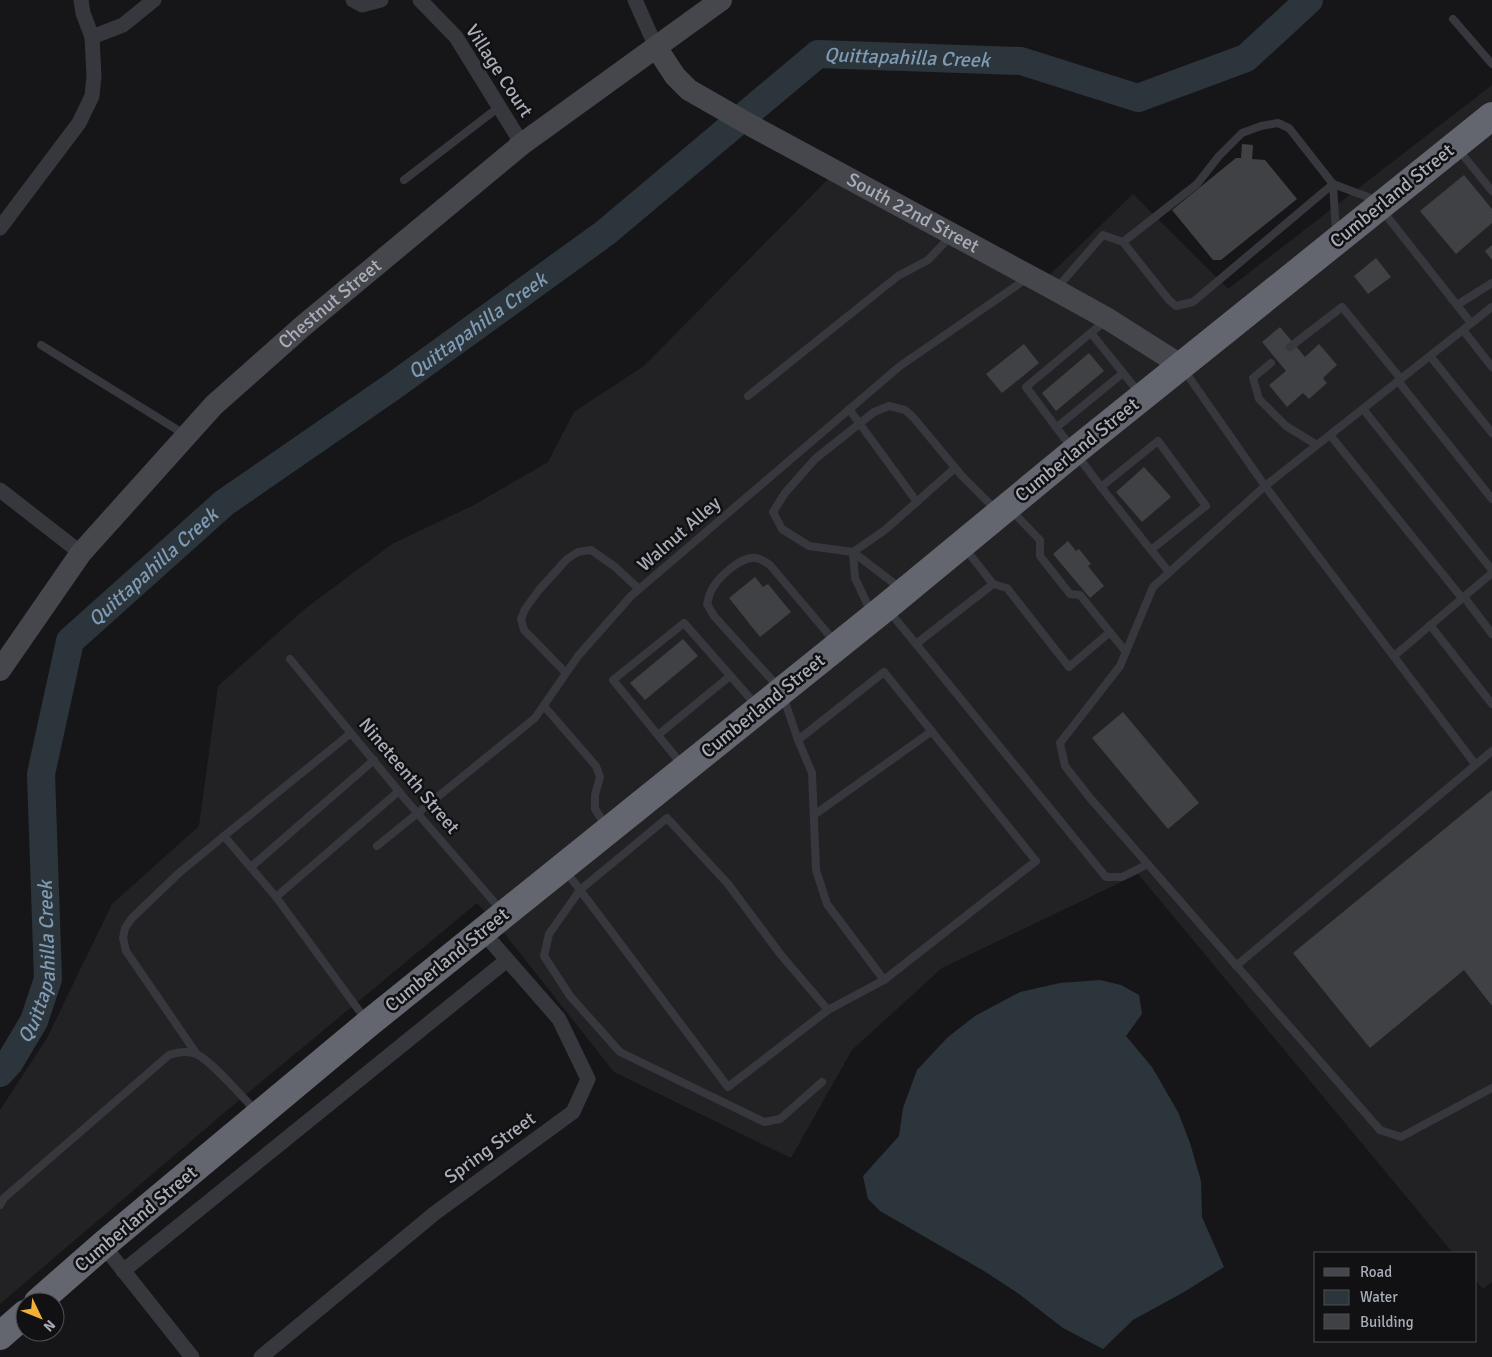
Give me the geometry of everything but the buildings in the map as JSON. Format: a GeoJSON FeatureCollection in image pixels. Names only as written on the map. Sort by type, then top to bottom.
{"type":"FeatureCollection","features":[{"type":"Feature","properties":{"kind":"highway","name":"Cumberland Street"},"geometry":{"type":"LineString","coordinates":[[49,1292],[369,1023],[888,605],[1336,240],[1492,116]]}},
{"type":"Feature","properties":{"kind":"street"},"geometry":{"type":"LineString","coordinates":[[0,228],[79,123],[92,96],[94,76],[92,37],[83,14],[81,0]]}},
{"type":"Feature","properties":{"kind":"street"},"geometry":{"type":"LineString","coordinates":[[92,37],[123,26],[154,0]]}},
{"type":"Feature","properties":{"kind":"street"},"geometry":{"type":"LineString","coordinates":[[353,0],[362,5],[381,0]]}},
{"type":"Feature","properties":{"kind":"street","name":"Village Court"},"geometry":{"type":"LineString","coordinates":[[420,0],[456,36],[522,144]]}},
{"type":"Feature","properties":{"kind":"street"},"geometry":{"type":"LineString","coordinates":[[635,0],[656,47]]}},
{"type":"Feature","properties":{"kind":"street","name":"Chestnut Street"},"geometry":{"type":"LineString","coordinates":[[3,660],[81,553],[214,405],[303,326],[522,144],[721,0]]}},
{"type":"Feature","properties":{"kind":"street","name":"South 22nd Street"},"geometry":{"type":"LineString","coordinates":[[656,47],[675,76],[689,90],[1056,290],[1099,326],[1182,366]]}},
{"type":"Feature","properties":{"kind":"street"},"geometry":{"type":"LineString","coordinates":[[0,490],[81,553]]}},
{"type":"Feature","properties":{"kind":"street","name":"Spring Street"},"geometry":{"type":"LineString","coordinates":[[262,1357],[435,1213],[573,1112],[588,1079],[559,1019],[482,931]]}},
{"type":"Feature","properties":{"kind":"street"},"geometry":{"type":"LineString","coordinates":[[122,1271],[507,960]]}},
{"type":"Feature","properties":{"kind":"street"},"geometry":{"type":"LineString","coordinates":[[103,1245],[192,1357]]}},
{"type":"Feature","properties":{"kind":"lane"},"geometry":{"type":"LineString","coordinates":[[1453,19],[1492,64]]}},
{"type":"Feature","properties":{"kind":"lane"},"geometry":{"type":"LineString","coordinates":[[404,180],[499,107]]}},
{"type":"Feature","properties":{"kind":"lane"},"geometry":{"type":"LineString","coordinates":[[1123,242],[1197,184],[1218,156],[1242,133],[1261,126],[1278,123],[1289,128],[1333,184],[1381,204],[1471,323]]}},
{"type":"Feature","properties":{"kind":"lane"},"geometry":{"type":"LineString","coordinates":[[1455,146],[1492,191]]}},
{"type":"Feature","properties":{"kind":"lane"},"geometry":{"type":"LineString","coordinates":[[1333,184],[1336,240]]}},
{"type":"Feature","properties":{"kind":"lane"},"geometry":{"type":"LineString","coordinates":[[1056,290],[1103,235],[1123,242],[1169,300],[1176,306],[1193,302],[1333,184]]}},
{"type":"Feature","properties":{"kind":"lane"},"geometry":{"type":"LineString","coordinates":[[748,396],[898,276],[928,260],[953,234]]}},
{"type":"Feature","properties":{"kind":"lane","name":"Walnut Alley"},"geometry":{"type":"LineString","coordinates":[[377,846],[535,718],[578,656],[630,596],[900,366],[1030,276]]}},
{"type":"Feature","properties":{"kind":"lane"},"geometry":{"type":"LineString","coordinates":[[1456,305],[1492,283]]}},
{"type":"Feature","properties":{"kind":"lane"},"geometry":{"type":"LineString","coordinates":[[1290,348],[1342,307],[1492,499]]}},
{"type":"Feature","properties":{"kind":"lane"},"geometry":{"type":"LineString","coordinates":[[1492,307],[1265,486],[1153,587],[1120,666],[1060,743],[1065,766],[1090,798],[1380,1130],[1401,1137],[1492,1088]]}},
{"type":"Feature","properties":{"kind":"lane"},"geometry":{"type":"LineString","coordinates":[[1143,398],[1123,374],[1099,326],[1026,387],[1101,487],[1169,572]]}},
{"type":"Feature","properties":{"kind":"lane"},"geometry":{"type":"LineString","coordinates":[[1463,330],[1492,367]]}},
{"type":"Feature","properties":{"kind":"lane"},"geometry":{"type":"LineString","coordinates":[[41,345],[186,435]]}},
{"type":"Feature","properties":{"kind":"lane"},"geometry":{"type":"LineString","coordinates":[[1430,356],[1492,433]]}},
{"type":"Feature","properties":{"kind":"lane"},"geometry":{"type":"LineString","coordinates":[[1271,363],[1253,378],[1259,399],[1286,426],[1317,445]]}},
{"type":"Feature","properties":{"kind":"lane"},"geometry":{"type":"LineString","coordinates":[[1182,366],[1265,486],[1475,764]]}},
{"type":"Feature","properties":{"kind":"lane"},"geometry":{"type":"LineString","coordinates":[[1057,427],[1123,374]]}},
{"type":"Feature","properties":{"kind":"lane"},"geometry":{"type":"LineString","coordinates":[[955,468],[885,530],[853,552],[809,546],[782,529],[773,512],[785,493],[815,459],[874,412],[889,406],[905,410],[955,468],[1040,540],[1040,556],[1070,594],[1080,595],[1126,652]]}},
{"type":"Feature","properties":{"kind":"lane"},"geometry":{"type":"LineString","coordinates":[[849,409],[917,502]]}},
{"type":"Feature","properties":{"kind":"lane"},"geometry":{"type":"LineString","coordinates":[[1363,409],[1491,575],[1394,656]]}},
{"type":"Feature","properties":{"kind":"lane"},"geometry":{"type":"LineString","coordinates":[[1330,434],[1492,634]]}},
{"type":"Feature","properties":{"kind":"lane"},"geometry":{"type":"LineString","coordinates":[[1101,487],[1158,442],[1206,506],[1151,550]]}},
{"type":"Feature","properties":{"kind":"lane"},"geometry":{"type":"LineString","coordinates":[[962,544],[993,584],[1007,588],[1069,667],[1110,632]]}},
{"type":"Feature","properties":{"kind":"lane"},"geometry":{"type":"LineString","coordinates":[[566,673],[524,630],[521,619],[525,609],[551,576],[567,559],[578,552],[590,550],[614,566],[639,589]]}},
{"type":"Feature","properties":{"kind":"lane"},"geometry":{"type":"LineString","coordinates":[[853,552],[916,644],[1106,877],[1122,876],[1148,864]]}},
{"type":"Feature","properties":{"kind":"lane"},"geometry":{"type":"LineString","coordinates":[[853,552],[855,578],[888,605]]}},
{"type":"Feature","properties":{"kind":"lane"},"geometry":{"type":"LineString","coordinates":[[837,645],[770,565],[755,558],[744,559],[734,566],[717,582],[710,593],[707,604],[726,631],[781,690],[812,774],[816,870],[827,904],[884,980]]}},
{"type":"Feature","properties":{"kind":"lane"},"geometry":{"type":"LineString","coordinates":[[916,644],[993,584]]}},
{"type":"Feature","properties":{"kind":"lane"},"geometry":{"type":"LineString","coordinates":[[685,768],[613,680],[684,623],[758,709]]}},
{"type":"Feature","properties":{"kind":"lane"},"geometry":{"type":"LineString","coordinates":[[1430,625],[1492,704]]}},
{"type":"Feature","properties":{"kind":"lane","name":"Nineteenth Street"},"geometry":{"type":"LineString","coordinates":[[290,659],[398,791],[504,914]]}},
{"type":"Feature","properties":{"kind":"lane"},"geometry":{"type":"LineString","coordinates":[[716,1099],[728,1087],[828,1010],[884,980],[1036,861],[884,672],[798,740]]}},
{"type":"Feature","properties":{"kind":"lane"},"geometry":{"type":"LineString","coordinates":[[658,735],[730,676]]}},
{"type":"Feature","properties":{"kind":"lane"},"geometry":{"type":"LineString","coordinates":[[544,706],[596,766],[600,777],[595,795],[595,809],[608,830]]}},
{"type":"Feature","properties":{"kind":"lane"},"geometry":{"type":"LineString","coordinates":[[814,814],[932,731]]}},
{"type":"Feature","properties":{"kind":"lane"},"geometry":{"type":"LineString","coordinates":[[260,1115],[215,1069],[196,1054],[126,951],[123,938],[125,928],[132,918],[179,873],[351,733]]}},
{"type":"Feature","properties":{"kind":"lane"},"geometry":{"type":"LineString","coordinates":[[1236,966],[1492,751]]}},
{"type":"Feature","properties":{"kind":"lane"},"geometry":{"type":"LineString","coordinates":[[251,867],[374,760]]}},
{"type":"Feature","properties":{"kind":"lane"},"geometry":{"type":"LineString","coordinates":[[276,897],[398,791]]}},
{"type":"Feature","properties":{"kind":"lane"},"geometry":{"type":"LineString","coordinates":[[822,1082],[780,1119],[764,1122],[620,1052],[570,996],[544,956],[549,934],[580,890],[667,818],[728,884],[781,955],[828,1010]]}},
{"type":"Feature","properties":{"kind":"lane"},"geometry":{"type":"LineString","coordinates":[[224,836],[276,897],[369,1023]]}},
{"type":"Feature","properties":{"kind":"lane"},"geometry":{"type":"LineString","coordinates":[[562,867],[728,1087]]}},
{"type":"Feature","properties":{"kind":"lane"},"geometry":{"type":"LineString","coordinates":[[0,1205],[4,1198],[169,1055],[182,1051],[196,1054]]}},
{"type":"Feature","properties":{"kind":"shaded area"},"geometry":{"type":"Polygon","coordinates":[[[1492,85],[1492,1282],[1483,1289],[1477,1282],[1477,1252],[1452,1252],[1138,874],[942,968],[852,1050],[791,1158],[614,1072],[504,933],[477,903],[231,1107],[0,1304],[0,1110],[47,1038],[112,904],[199,826],[218,686],[306,608],[392,544],[474,505],[548,462],[574,412],[644,366],[829,178],[1036,288],[1133,194],[1228,289],[1492,85]]]}},
{"type":"Feature","properties":{"kind":"water"},"geometry":{"type":"Polygon","coordinates":[[[1100,980],[1121,985],[1139,995],[1142,1014],[1126,1036],[1152,1067],[1178,1112],[1190,1143],[1201,1181],[1202,1217],[1224,1267],[1133,1320],[1103,1349],[1063,1328],[1019,1294],[984,1271],[880,1211],[868,1199],[863,1176],[899,1136],[903,1108],[917,1070],[948,1037],[975,1016],[1020,992],[1060,983],[1100,980]]]}},
{"type":"Feature","properties":{"kind":"waterway","name":"Quittapahilla Creek"},"geometry":{"type":"LineString","coordinates":[[0,1073],[9,1063],[34,1021],[48,979],[41,774],[70,641],[224,503],[392,387],[605,233],[818,54],[1021,61],[1138,98],[1246,58],[1309,0]]}}]}
